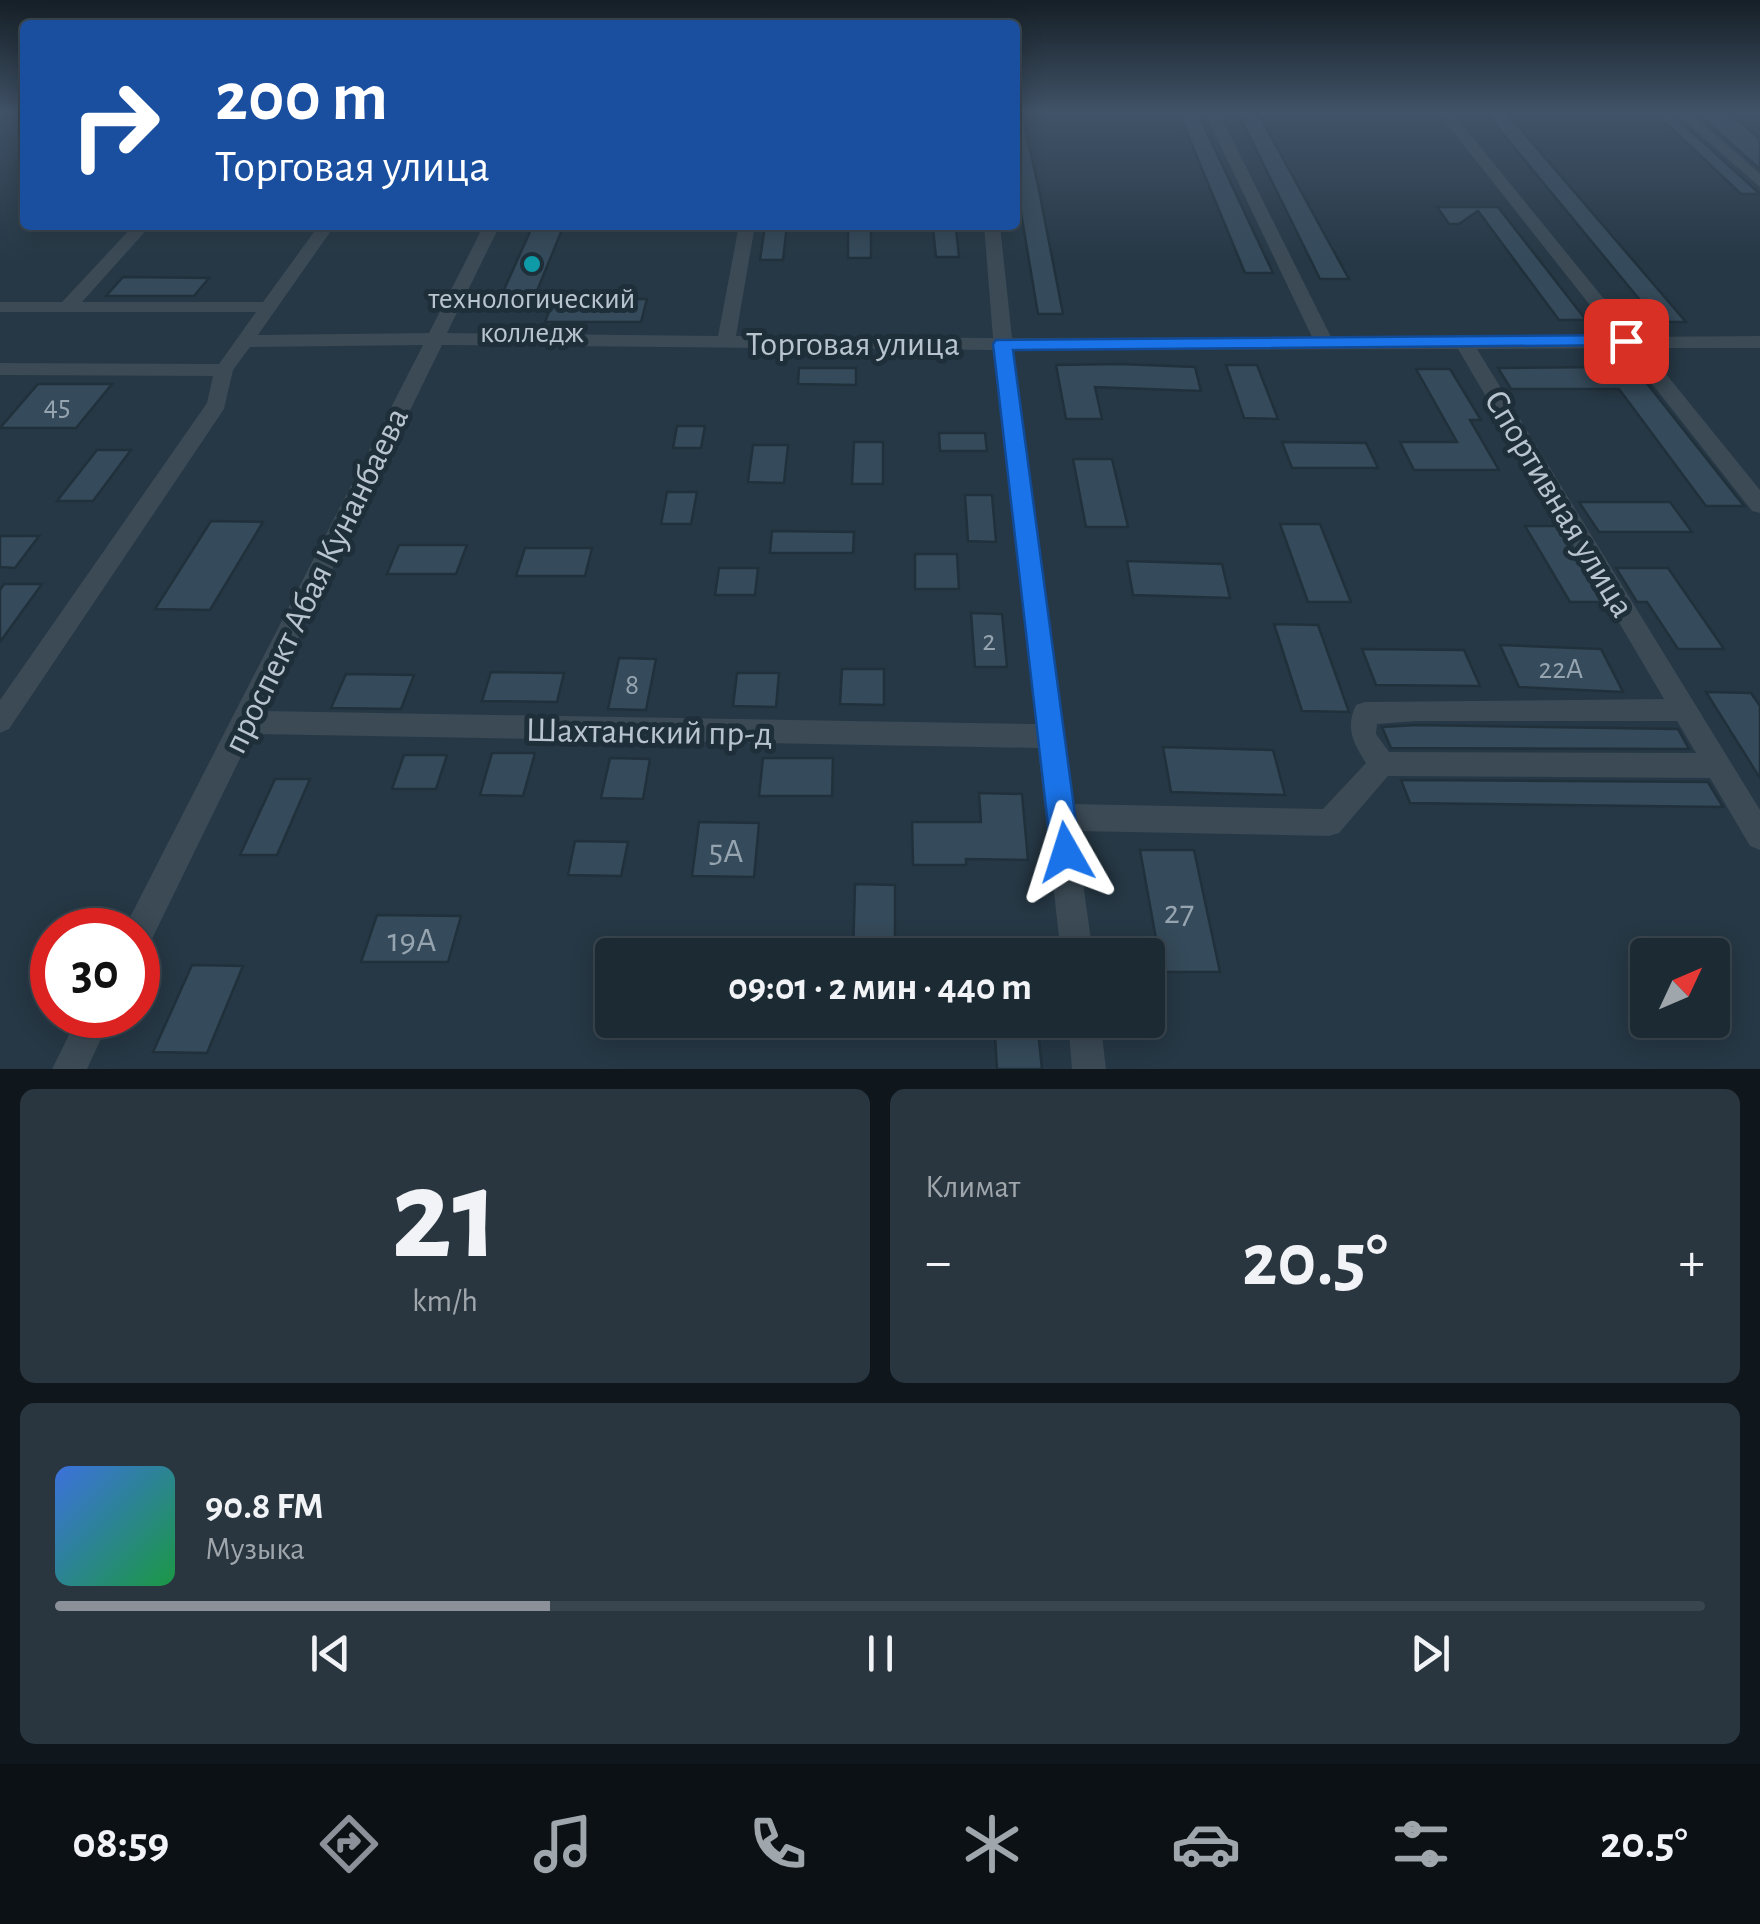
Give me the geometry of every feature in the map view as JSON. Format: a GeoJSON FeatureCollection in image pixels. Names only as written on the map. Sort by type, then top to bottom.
{"type":"FeatureCollection","features":[{"type":"Feature","properties":{"kind":"street"},"geometry":{"type":"LineString","coordinates":[[1235,161],[1324,342]]}},
{"type":"Feature","properties":{"kind":"street"},"geometry":{"type":"LineString","coordinates":[[1483,161],[1760,505]]}},
{"type":"Feature","properties":{"kind":"street"},"geometry":{"type":"LineString","coordinates":[[1736,161],[1760,182]]}},
{"type":"Feature","properties":{"kind":"street"},"geometry":{"type":"LineString","coordinates":[[67,307],[138,230]]}},
{"type":"Feature","properties":{"kind":"street"},"geometry":{"type":"LineString","coordinates":[[0,720],[217,404],[224,370],[324,230]]}},
{"type":"Feature","properties":{"kind":"street","name":"проспект Абая Кунанбаева"},"geometry":{"type":"LineString","coordinates":[[151,908],[489,230]]}},
{"type":"Feature","properties":{"kind":"street"},"geometry":{"type":"LineString","coordinates":[[726,342],[746,230]]}},
{"type":"Feature","properties":{"kind":"street"},"geometry":{"type":"LineString","coordinates":[[992,230],[1075,938]]}},
{"type":"Feature","properties":{"kind":"street"},"geometry":{"type":"LineString","coordinates":[[0,307],[269,308]]}},
{"type":"Feature","properties":{"kind":"street","name":"Торговая улица"},"geometry":{"type":"LineString","coordinates":[[245,341],[435,338],[1003,344],[1760,342]]}},
{"type":"Feature","properties":{"kind":"street","name":"Спортивная улица"},"geometry":{"type":"LineString","coordinates":[[1463,341],[1760,836]]}},
{"type":"Feature","properties":{"kind":"street"},"geometry":{"type":"LineString","coordinates":[[0,369],[224,370]]}},
{"type":"Feature","properties":{"kind":"street"},"geometry":{"type":"LineString","coordinates":[[1382,764],[1363,736],[1365,713],[1683,710]]}},
{"type":"Feature","properties":{"kind":"street","name":"Шахтанский пр-д"},"geometry":{"type":"LineString","coordinates":[[246,722],[1053,736]]}},
{"type":"Feature","properties":{"kind":"street"},"geometry":{"type":"LineString","coordinates":[[1062,817],[1329,823],[1382,764],[1715,766]]}},
{"type":"Feature","properties":{"kind":"street"},"geometry":{"type":"LineString","coordinates":[[69,1069],[84,1038]]}},
{"type":"Feature","properties":{"kind":"street"},"geometry":{"type":"LineString","coordinates":[[1086,1038],[1089,1069]]}},
{"type":"Feature","properties":{"kind":"building"},"geometry":{"type":"Polygon","coordinates":[[[1020,161],[1032,161],[1063,314],[1038,314],[1020,207],[1020,161]]]}},
{"type":"Feature","properties":{"kind":"building"},"geometry":{"type":"Polygon","coordinates":[[[1199,161],[1220,161],[1273,273],[1245,273],[1199,161]]]}},
{"type":"Feature","properties":{"kind":"building"},"geometry":{"type":"Polygon","coordinates":[[[1262,161],[1284,161],[1349,279],[1320,279],[1262,161]]]}},
{"type":"Feature","properties":{"kind":"building"},"geometry":{"type":"Polygon","coordinates":[[[1525,161],[1548,161],[1686,322],[1658,322],[1525,161]]]}},
{"type":"Feature","properties":{"kind":"building"},"geometry":{"type":"Polygon","coordinates":[[[1706,161],[1724,161],[1760,194],[1741,194],[1706,161]]]}},
{"type":"Feature","properties":{"kind":"building"},"geometry":{"type":"Polygon","coordinates":[[[1437,207],[1498,207],[1586,320],[1559,320],[1478,211],[1459,224],[1449,224],[1437,207]]]}},
{"type":"Feature","properties":{"kind":"building","name":"технологический колледж"},"geometry":{"type":"Polygon","coordinates":[[[531,230],[562,230],[532,303],[498,303],[531,230]]]}},
{"type":"Feature","properties":{"kind":"building"},"geometry":{"type":"Polygon","coordinates":[[[764,230],[786,230],[783,260],[760,260],[764,230]]]}},
{"type":"Feature","properties":{"kind":"building"},"geometry":{"type":"Polygon","coordinates":[[[848,230],[871,230],[871,258],[848,258],[848,230]]]}},
{"type":"Feature","properties":{"kind":"building"},"geometry":{"type":"Polygon","coordinates":[[[933,230],[956,230],[959,257],[936,257],[933,230]]]}},
{"type":"Feature","properties":{"kind":"building"},"geometry":{"type":"Polygon","coordinates":[[[123,277],[209,278],[194,296],[106,296],[123,277]]]}},
{"type":"Feature","properties":{"kind":"building"},"geometry":{"type":"Polygon","coordinates":[[[554,299],[647,299],[641,322],[545,322],[554,299]]]}},
{"type":"Feature","properties":{"kind":"building"},"geometry":{"type":"Polygon","coordinates":[[[1056,365],[1195,367],[1201,391],[1095,387],[1102,419],[1066,419],[1056,365]]]}},
{"type":"Feature","properties":{"kind":"building"},"geometry":{"type":"Polygon","coordinates":[[[1226,365],[1257,365],[1278,419],[1244,418],[1226,365]]]}},
{"type":"Feature","properties":{"kind":"building"},"geometry":{"type":"Polygon","coordinates":[[[1634,367],[1744,506],[1706,506],[1619,389],[1511,389],[1498,368],[1634,367]]]}},
{"type":"Feature","properties":{"kind":"building"},"geometry":{"type":"Polygon","coordinates":[[[799,368],[856,368],[856,385],[798,384],[799,368]]]}},
{"type":"Feature","properties":{"kind":"building"},"geometry":{"type":"Polygon","coordinates":[[[1416,369],[1450,369],[1481,420],[1470,420],[1499,470],[1414,470],[1400,442],[1457,442],[1416,369]]]}},
{"type":"Feature","properties":{"kind":"building"},"geometry":{"type":"Polygon","coordinates":[[[38,384],[112,384],[76,428],[0,428],[38,384]]]}},
{"type":"Feature","properties":{"kind":"building"},"geometry":{"type":"Polygon","coordinates":[[[677,426],[705,426],[701,448],[673,448],[677,426]]]}},
{"type":"Feature","properties":{"kind":"building"},"geometry":{"type":"Polygon","coordinates":[[[939,433],[985,433],[987,451],[940,451],[939,433]]]}},
{"type":"Feature","properties":{"kind":"building"},"geometry":{"type":"Polygon","coordinates":[[[854,442],[883,442],[883,484],[852,484],[854,442]]]}},
{"type":"Feature","properties":{"kind":"building"},"geometry":{"type":"Polygon","coordinates":[[[1282,442],[1366,443],[1378,468],[1292,468],[1282,442]]]}},
{"type":"Feature","properties":{"kind":"building"},"geometry":{"type":"Polygon","coordinates":[[[753,445],[788,445],[784,483],[748,482],[753,445]]]}},
{"type":"Feature","properties":{"kind":"building"},"geometry":{"type":"Polygon","coordinates":[[[97,450],[131,450],[93,501],[57,501],[97,450]]]}},
{"type":"Feature","properties":{"kind":"building"},"geometry":{"type":"Polygon","coordinates":[[[1073,459],[1112,459],[1128,527],[1086,527],[1073,459]]]}},
{"type":"Feature","properties":{"kind":"building"},"geometry":{"type":"Polygon","coordinates":[[[667,492],[697,492],[691,524],[661,524],[667,492]]]}},
{"type":"Feature","properties":{"kind":"building"},"geometry":{"type":"Polygon","coordinates":[[[965,495],[992,495],[996,542],[968,541],[965,495]]]}},
{"type":"Feature","properties":{"kind":"building"},"geometry":{"type":"Polygon","coordinates":[[[1579,502],[1670,502],[1692,532],[1599,532],[1579,502]]]}},
{"type":"Feature","properties":{"kind":"building"},"geometry":{"type":"Polygon","coordinates":[[[211,521],[263,522],[210,610],[155,609],[211,521]]]}},
{"type":"Feature","properties":{"kind":"building"},"geometry":{"type":"Polygon","coordinates":[[[1280,524],[1320,524],[1351,602],[1308,602],[1280,524]]]}},
{"type":"Feature","properties":{"kind":"building"},"geometry":{"type":"Polygon","coordinates":[[[1525,526],[1558,526],[1602,602],[1570,602],[1525,526]]]}},
{"type":"Feature","properties":{"kind":"building"},"geometry":{"type":"Polygon","coordinates":[[[772,531],[854,532],[853,553],[770,553],[772,531]]]}},
{"type":"Feature","properties":{"kind":"building"},"geometry":{"type":"Polygon","coordinates":[[[0,536],[39,536],[15,568],[0,567],[0,536]]]}},
{"type":"Feature","properties":{"kind":"building"},"geometry":{"type":"Polygon","coordinates":[[[399,545],[467,545],[456,574],[387,574],[399,545]]]}},
{"type":"Feature","properties":{"kind":"building"},"geometry":{"type":"Polygon","coordinates":[[[525,548],[592,548],[585,576],[516,576],[525,548]]]}},
{"type":"Feature","properties":{"kind":"building"},"geometry":{"type":"Polygon","coordinates":[[[915,554],[957,554],[959,589],[915,589],[915,554]]]}},
{"type":"Feature","properties":{"kind":"building"},"geometry":{"type":"Polygon","coordinates":[[[1127,561],[1222,564],[1230,598],[1133,595],[1127,561]]]}},
{"type":"Feature","properties":{"kind":"building"},"geometry":{"type":"Polygon","coordinates":[[[719,568],[758,568],[755,595],[715,595],[719,568]]]}},
{"type":"Feature","properties":{"kind":"building"},"geometry":{"type":"Polygon","coordinates":[[[1616,568],[1668,568],[1724,649],[1678,649],[1647,602],[1637,602],[1616,568]]]}},
{"type":"Feature","properties":{"kind":"building"},"geometry":{"type":"Polygon","coordinates":[[[4,584],[42,584],[0,642],[0,590],[4,584]]]}},
{"type":"Feature","properties":{"kind":"building"},"geometry":{"type":"Polygon","coordinates":[[[971,613],[1002,614],[1007,667],[975,667],[971,613]]]}},
{"type":"Feature","properties":{"kind":"building"},"geometry":{"type":"Polygon","coordinates":[[[1274,624],[1318,625],[1349,712],[1302,711],[1274,624]]]}},
{"type":"Feature","properties":{"kind":"building"},"geometry":{"type":"Polygon","coordinates":[[[1500,645],[1601,649],[1623,692],[1519,687],[1500,645]]]}},
{"type":"Feature","properties":{"kind":"building"},"geometry":{"type":"Polygon","coordinates":[[[1362,649],[1464,650],[1480,686],[1376,685],[1362,649]]]}},
{"type":"Feature","properties":{"kind":"building"},"geometry":{"type":"Polygon","coordinates":[[[619,658],[656,659],[646,710],[608,709],[619,658]]]}},
{"type":"Feature","properties":{"kind":"building"},"geometry":{"type":"Polygon","coordinates":[[[842,669],[884,669],[884,705],[840,704],[842,669]]]}},
{"type":"Feature","properties":{"kind":"building"},"geometry":{"type":"Polygon","coordinates":[[[491,672],[564,673],[557,702],[482,701],[491,672]]]}},
{"type":"Feature","properties":{"kind":"building"},"geometry":{"type":"Polygon","coordinates":[[[737,673],[779,673],[776,707],[733,706],[737,673]]]}},
{"type":"Feature","properties":{"kind":"building"},"geometry":{"type":"Polygon","coordinates":[[[346,674],[414,675],[401,709],[331,708],[346,674]]]}},
{"type":"Feature","properties":{"kind":"building"},"geometry":{"type":"Polygon","coordinates":[[[1706,692],[1751,693],[1760,706],[1760,778],[1706,692]]]}},
{"type":"Feature","properties":{"kind":"building"},"geometry":{"type":"Polygon","coordinates":[[[1382,727],[1678,729],[1689,749],[1391,748],[1382,727]]]}},
{"type":"Feature","properties":{"kind":"building"},"geometry":{"type":"Polygon","coordinates":[[[1163,747],[1273,750],[1285,795],[1171,792],[1163,747]]]}},
{"type":"Feature","properties":{"kind":"building"},"geometry":{"type":"Polygon","coordinates":[[[492,753],[535,753],[523,796],[480,795],[492,753]]]}},
{"type":"Feature","properties":{"kind":"building"},"geometry":{"type":"Polygon","coordinates":[[[404,755],[447,755],[436,789],[392,789],[404,755]]]}},
{"type":"Feature","properties":{"kind":"building"},"geometry":{"type":"Polygon","coordinates":[[[610,758],[650,759],[643,799],[601,798],[610,758]]]}},
{"type":"Feature","properties":{"kind":"building"},"geometry":{"type":"Polygon","coordinates":[[[763,758],[833,758],[832,796],[759,796],[763,758]]]}},
{"type":"Feature","properties":{"kind":"building"},"geometry":{"type":"Polygon","coordinates":[[[275,779],[310,779],[277,855],[240,855],[275,779]]]}},
{"type":"Feature","properties":{"kind":"building"},"geometry":{"type":"Polygon","coordinates":[[[1401,780],[1708,782],[1723,807],[1410,803],[1401,780]]]}},
{"type":"Feature","properties":{"kind":"building"},"geometry":{"type":"Polygon","coordinates":[[[979,793],[1022,794],[1028,860],[966,859],[966,865],[913,865],[912,822],[981,822],[979,793]]]}},
{"type":"Feature","properties":{"kind":"building"},"geometry":{"type":"Polygon","coordinates":[[[699,822],[759,823],[754,877],[692,876],[699,822]]]}},
{"type":"Feature","properties":{"kind":"building"},"geometry":{"type":"Polygon","coordinates":[[[575,841],[628,842],[621,876],[568,875],[575,841]]]}},
{"type":"Feature","properties":{"kind":"building"},"geometry":{"type":"Polygon","coordinates":[[[1140,850],[1194,850],[1220,972],[1165,972],[1165,938],[1156,938],[1140,850]]]}},
{"type":"Feature","properties":{"kind":"building"},"geometry":{"type":"Polygon","coordinates":[[[855,884],[895,885],[895,938],[853,938],[855,884]]]}},
{"type":"Feature","properties":{"kind":"building"},"geometry":{"type":"Polygon","coordinates":[[[377,915],[461,916],[448,962],[361,962],[377,915]]]}},
{"type":"Feature","properties":{"kind":"building"},"geometry":{"type":"Polygon","coordinates":[[[192,965],[243,966],[207,1053],[153,1052],[192,965]]]}},
{"type":"Feature","properties":{"kind":"building"},"geometry":{"type":"Polygon","coordinates":[[[995,1038],[1039,1038],[1042,1069],[997,1069],[995,1038]]]}},
{"type":"Feature","properties":{"kind":"place","name":"технологический колледж"},"geometry":{"type":"Point","coordinates":[532,264]}},
{"type":"Feature","properties":{"kind":"route"},"geometry":{"type":"LineString","coordinates":[[1066,852],[1003,344],[1626,341]]}}]}
